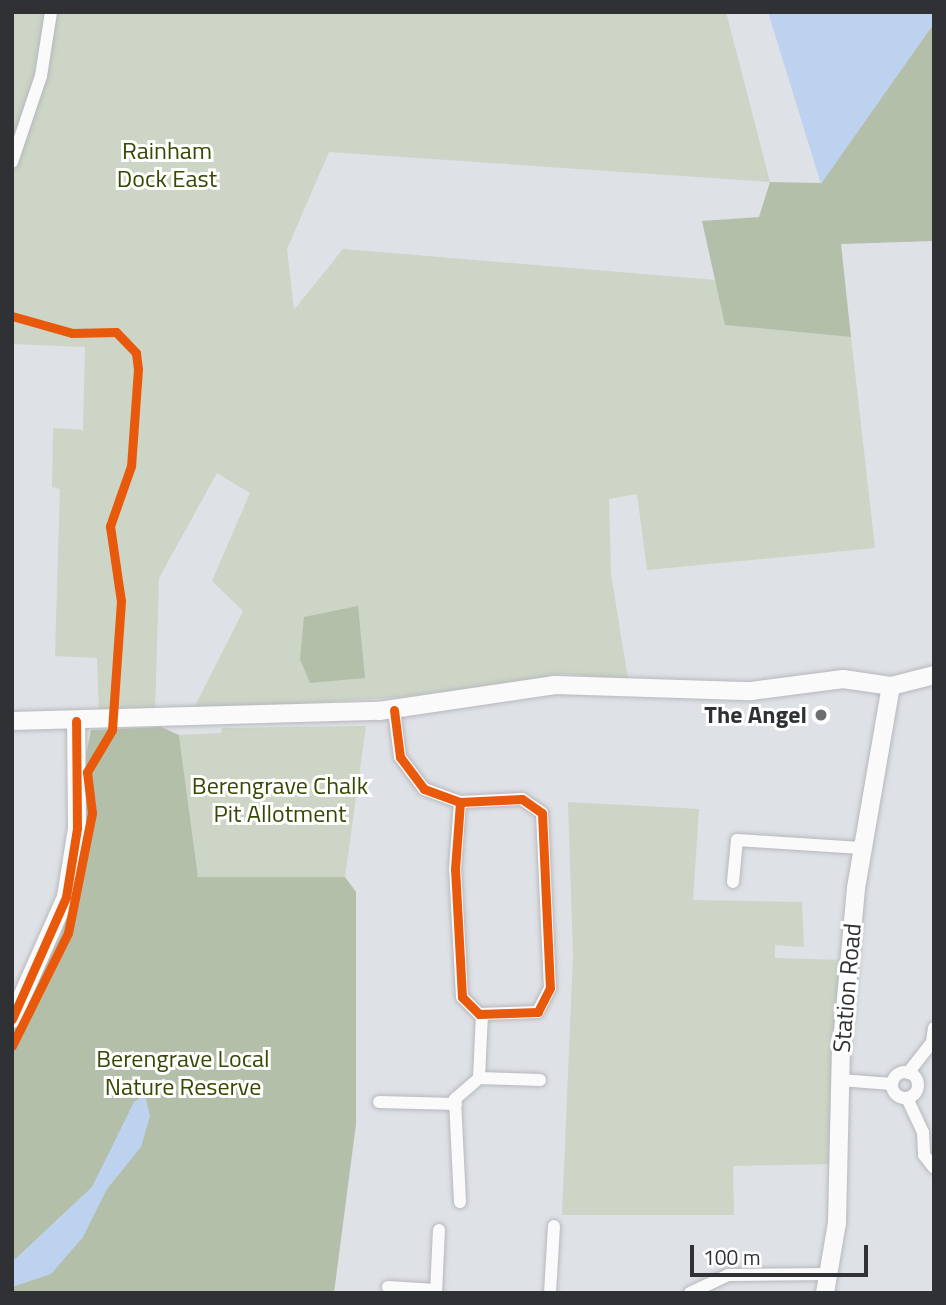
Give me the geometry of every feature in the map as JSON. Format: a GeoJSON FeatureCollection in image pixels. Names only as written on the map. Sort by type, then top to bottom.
{"type":"FeatureCollection","features":[{"type":"Feature","properties":{"kind":"main road"},"geometry":{"type":"LineString","coordinates":[[12,721],[394,709],[555,685],[751,691],[843,678],[891,686],[934,675]]}},
{"type":"Feature","properties":{"kind":"main road","name":"Station Road"},"geometry":{"type":"LineString","coordinates":[[825,1293],[837,1223],[839,1080],[861,848],[891,686]]}},
{"type":"Feature","properties":{"kind":"main road"},"geometry":{"type":"LineString","coordinates":[[12,1019],[66,897],[77,828],[76,721]]}},
{"type":"Feature","properties":{"kind":"street"},"geometry":{"type":"LineString","coordinates":[[12,162],[41,76],[51,12]]}},
{"type":"Feature","properties":{"kind":"street"},"geometry":{"type":"LineString","coordinates":[[394,709],[408,772],[429,792],[460,802],[524,799],[541,809],[547,829],[550,988],[538,1012],[482,1014],[462,997],[455,869],[460,802]]}},
{"type":"Feature","properties":{"kind":"street"},"geometry":{"type":"LineString","coordinates":[[733,882],[737,840],[861,848]]}},
{"type":"Feature","properties":{"kind":"street"},"geometry":{"type":"LineString","coordinates":[[479,1077],[482,1014]]}},
{"type":"Feature","properties":{"kind":"street"},"geometry":{"type":"LineString","coordinates":[[839,1080],[892,1084],[908,1073],[932,1041],[934,1028]]}},
{"type":"Feature","properties":{"kind":"street"},"geometry":{"type":"LineString","coordinates":[[907,1098],[918,1087],[908,1073]]}},
{"type":"Feature","properties":{"kind":"street"},"geometry":{"type":"LineString","coordinates":[[460,1202],[456,1104],[461,1089],[479,1077],[540,1080]]}},
{"type":"Feature","properties":{"kind":"street"},"geometry":{"type":"LineString","coordinates":[[892,1084],[896,1094],[907,1098],[923,1133],[924,1155],[934,1168]]}},
{"type":"Feature","properties":{"kind":"street"},"geometry":{"type":"LineString","coordinates":[[379,1102],[456,1104]]}},
{"type":"Feature","properties":{"kind":"street"},"geometry":{"type":"LineString","coordinates":[[551,1293],[554,1226]]}},
{"type":"Feature","properties":{"kind":"street"},"geometry":{"type":"LineString","coordinates":[[388,1287],[436,1291],[439,1230]]}},
{"type":"Feature","properties":{"kind":"street"},"geometry":{"type":"LineString","coordinates":[[690,1293],[728,1275],[829,1274]]}},
{"type":"Feature","properties":{"kind":"green space","name":"Rainham Dock East"},"geometry":{"type":"Polygon","coordinates":[[[12,12],[726,12],[770,182],[329,152],[287,249],[294,310],[343,249],[715,280],[726,325],[851,337],[875,548],[647,570],[637,494],[609,499],[611,574],[628,679],[564,674],[403,697],[193,710],[243,611],[212,581],[250,493],[217,473],[159,578],[155,713],[99,714],[97,658],[55,656],[60,489],[52,487],[53,428],[83,430],[85,347],[12,344],[12,12]]]}},
{"type":"Feature","properties":{"kind":"green space"},"geometry":{"type":"Polygon","coordinates":[[[934,23],[934,241],[841,244],[851,337],[725,325],[702,221],[759,217],[770,182],[821,183],[934,23]]]}},
{"type":"Feature","properties":{"kind":"green space"},"geometry":{"type":"Polygon","coordinates":[[[358,606],[365,678],[310,683],[300,659],[304,617],[358,606]]]}},
{"type":"Feature","properties":{"kind":"green space","name":"Berengrave Chalk Pit Allotment"},"geometry":{"type":"Polygon","coordinates":[[[366,726],[345,877],[198,877],[179,735],[221,733],[222,728],[366,726]]]}},
{"type":"Feature","properties":{"kind":"green space","name":"Berengrave Local Nature Reserve"},"geometry":{"type":"Polygon","coordinates":[[[161,727],[179,735],[198,877],[345,877],[356,892],[356,1124],[334,1293],[12,1293],[12,1030],[61,935],[78,874],[86,816],[82,775],[91,730],[161,727]]]}},
{"type":"Feature","properties":{"kind":"green space"},"geometry":{"type":"Polygon","coordinates":[[[568,802],[699,809],[693,900],[802,902],[804,947],[775,945],[775,958],[845,960],[830,1164],[733,1166],[734,1215],[562,1215],[573,956],[568,802]]]}},
{"type":"Feature","properties":{"kind":"water"},"geometry":{"type":"Polygon","coordinates":[[[768,12],[934,12],[934,23],[821,184],[768,12]]]}},
{"type":"Feature","properties":{"kind":"water"},"geometry":{"type":"Polygon","coordinates":[[[145,1095],[150,1116],[141,1147],[107,1189],[83,1237],[51,1274],[12,1287],[12,1262],[92,1187],[134,1102],[145,1095]]]}},
{"type":"Feature","properties":{"kind":"cycle path"},"geometry":{"type":"LineString","coordinates":[[12,316],[72,333],[116,332],[136,353],[138,369],[131,466],[110,526],[121,601],[112,730],[87,772],[92,813],[68,933],[12,1046]]}},
{"type":"Feature","properties":{"kind":"cycle path"},"geometry":{"type":"LineString","coordinates":[[394,710],[400,757],[424,789],[460,802],[522,799],[542,813],[550,988],[538,1012],[479,1014],[462,997],[455,869],[460,802]]}},
{"type":"Feature","properties":{"kind":"cycle path"},"geometry":{"type":"LineString","coordinates":[[12,1019],[66,897],[77,828],[76,721]]}},
{"type":"Feature","properties":{"kind":"place","name":"The Angel"},"geometry":{"type":"Point","coordinates":[821,715]}}]}
